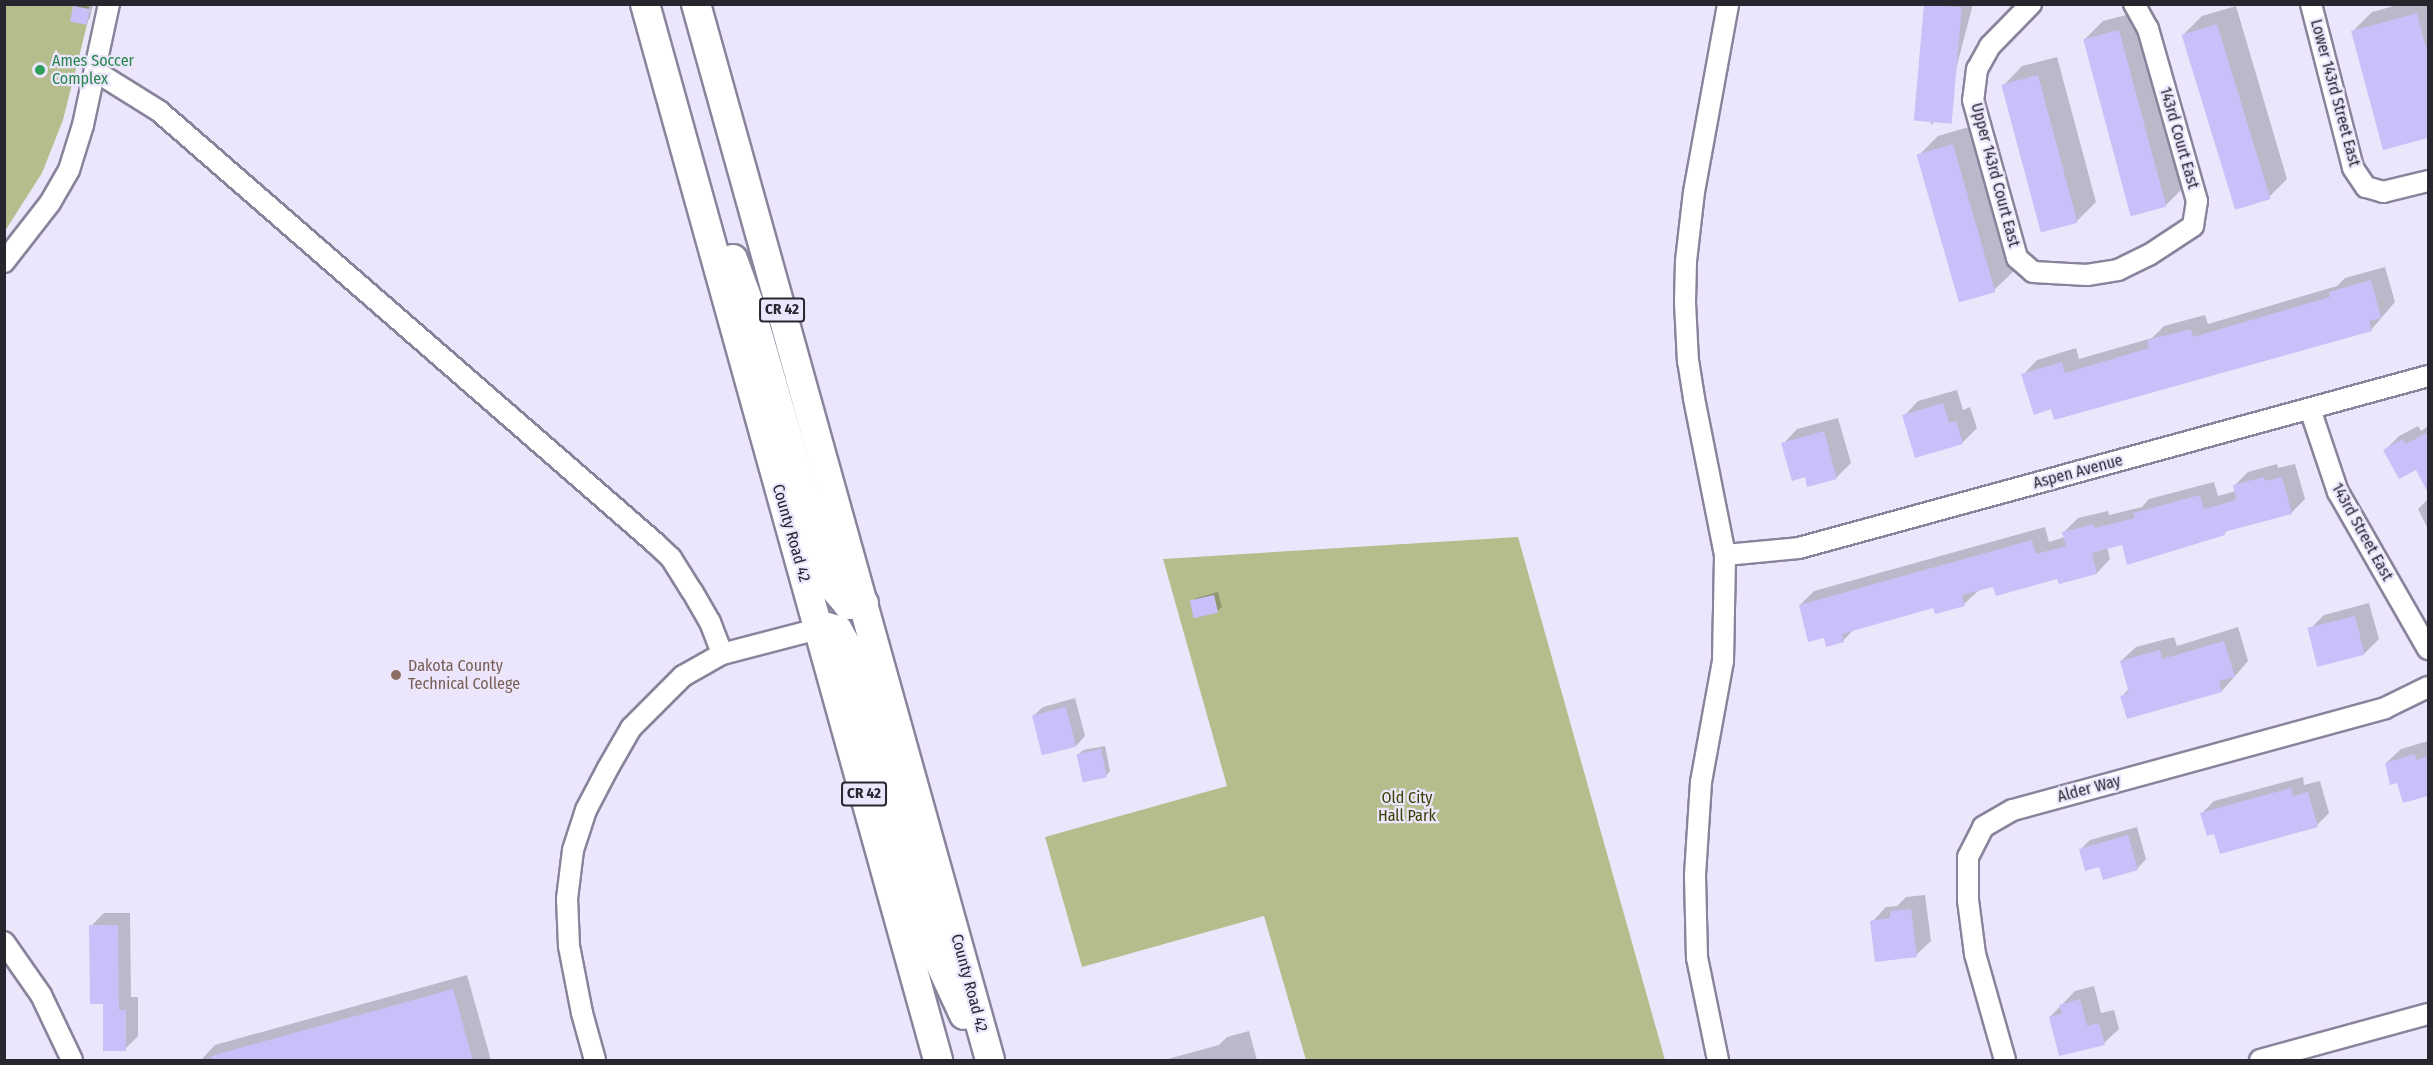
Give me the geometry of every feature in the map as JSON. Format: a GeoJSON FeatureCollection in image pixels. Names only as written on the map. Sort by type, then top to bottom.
{"type":"FeatureCollection","features":[{"type":"Feature","properties":{"kind":"highway","name":"County Road 42"},"geometry":{"type":"LineString","coordinates":[[645,4],[938,1060]]}},
{"type":"Feature","properties":{"kind":"highway","name":"County Road 42"},"geometry":{"type":"LineString","coordinates":[[696,4],[989,1060]]}},
{"type":"Feature","properties":{"kind":"highway"},"geometry":{"type":"LineString","coordinates":[[697,194],[731,252],[833,587],[848,605],[864,603]]}},
{"type":"Feature","properties":{"kind":"highway"},"geometry":{"type":"LineString","coordinates":[[818,629],[827,627],[838,630],[847,646],[936,955],[989,1060]]}},
{"type":"Feature","properties":{"kind":"street"},"geometry":{"type":"LineString","coordinates":[[4,262],[50,203],[69,170],[95,72],[109,4]]}},
{"type":"Feature","properties":{"kind":"street"},"geometry":{"type":"LineString","coordinates":[[1718,1060],[1697,958],[1695,875],[1701,783],[1723,661],[1725,555],[1692,389],[1685,302],[1686,261],[1695,192],[1728,4]]}},
{"type":"Feature","properties":{"kind":"street","name":"Upper 143rd Court East"},"geometry":{"type":"LineString","coordinates":[[2031,4],[1990,46],[1977,69],[1973,100],[2017,258],[2033,272],[2087,275],[2118,270]]}},
{"type":"Feature","properties":{"kind":"street","name":"143rd Court East"},"geometry":{"type":"LineString","coordinates":[[2118,270],[2149,255],[2193,226],[2197,201],[2148,29],[2134,4]]}},
{"type":"Feature","properties":{"kind":"street","name":"Lower 143rd Street East"},"geometry":{"type":"LineString","coordinates":[[2311,4],[2354,168],[2366,186],[2383,192],[2428,181]]}},
{"type":"Feature","properties":{"kind":"street"},"geometry":{"type":"LineString","coordinates":[[95,72],[159,111],[655,543],[671,558],[692,591],[710,622],[722,654]]}},
{"type":"Feature","properties":{"kind":"street","name":"Aspen Avenue"},"geometry":{"type":"LineString","coordinates":[[1725,555],[1799,548],[2428,376]]}},
{"type":"Feature","properties":{"kind":"street","name":"143rd Street East"},"geometry":{"type":"LineString","coordinates":[[2310,409],[2338,492],[2428,649]]}},
{"type":"Feature","properties":{"kind":"street"},"geometry":{"type":"LineString","coordinates":[[595,1060],[582,1013],[568,938],[567,899],[573,850],[586,810],[631,728],[683,676],[722,654],[818,629]]}},
{"type":"Feature","properties":{"kind":"street","name":"Alder Way"},"geometry":{"type":"LineString","coordinates":[[2005,1060],[1975,954],[1968,900],[1968,857],[1983,827],[2013,810],[2385,708],[2428,687]]}},
{"type":"Feature","properties":{"kind":"street"},"geometry":{"type":"LineString","coordinates":[[4,942],[41,995],[72,1060]]}},
{"type":"Feature","properties":{"kind":"street"},"geometry":{"type":"LineString","coordinates":[[2260,1060],[2428,1014]]}},
{"type":"Feature","properties":{"kind":"green space","name":"Ames Soccer Complex"},"geometry":{"type":"Polygon","coordinates":[[[5,5],[89,5],[88,21],[63,120],[42,173],[5,231],[5,5]]]}},
{"type":"Feature","properties":{"kind":"green space","name":"Old City Hall Park"},"geometry":{"type":"Polygon","coordinates":[[[1518,537],[1665,1060],[1306,1060],[1264,916],[1082,967],[1045,837],[1227,786],[1163,559],[1518,537]]]}},
{"type":"Feature","properties":{"kind":"building"},"geometry":{"type":"Polygon","coordinates":[[[1924,4],[1962,7],[1952,124],[1914,121],[1924,4]]]}},
{"type":"Feature","properties":{"kind":"building"},"geometry":{"type":"Polygon","coordinates":[[[73,6],[90,9],[87,25],[70,22],[73,6]]]}},
{"type":"Feature","properties":{"kind":"building"},"geometry":{"type":"Polygon","coordinates":[[[2417,13],[2428,56],[2428,138],[2383,150],[2351,31],[2417,13]]]}},
{"type":"Feature","properties":{"kind":"building"},"geometry":{"type":"Polygon","coordinates":[[[2217,24],[2271,199],[2235,210],[2182,35],[2217,24]]]}},
{"type":"Feature","properties":{"kind":"building"},"geometry":{"type":"Polygon","coordinates":[[[2119,30],[2166,207],[2131,216],[2083,40],[2119,30]]]}},
{"type":"Feature","properties":{"kind":"building"},"geometry":{"type":"Polygon","coordinates":[[[2038,75],[2078,223],[2041,233],[2001,85],[2038,75]]]}},
{"type":"Feature","properties":{"kind":"building"},"geometry":{"type":"Polygon","coordinates":[[[1953,144],[1995,292],[1959,303],[1916,154],[1953,144]]]}},
{"type":"Feature","properties":{"kind":"building"},"geometry":{"type":"Polygon","coordinates":[[[2371,280],[2381,318],[2369,321],[2372,331],[2054,420],[2051,409],[2034,415],[2021,374],[2062,362],[2065,373],[2149,348],[2147,340],[2191,329],[2193,337],[2330,297],[2329,292],[2371,280]]]}},
{"type":"Feature","properties":{"kind":"building"},"geometry":{"type":"Polygon","coordinates":[[[1943,403],[1949,423],[1956,421],[1963,444],[1915,458],[1902,415],[1943,403]]]}},
{"type":"Feature","properties":{"kind":"building"},"geometry":{"type":"Polygon","coordinates":[[[1824,431],[1837,479],[1807,487],[1805,477],[1792,481],[1781,443],[1824,431]]]}},
{"type":"Feature","properties":{"kind":"building"},"geometry":{"type":"Polygon","coordinates":[[[2428,432],[2428,493],[2416,470],[2399,479],[2383,450],[2403,439],[2406,444],[2428,432]]]}},
{"type":"Feature","properties":{"kind":"building"},"geometry":{"type":"Polygon","coordinates":[[[2264,477],[2265,481],[2282,477],[2292,514],[2224,532],[2225,535],[2127,565],[2122,545],[2092,553],[2097,574],[2059,584],[2057,579],[1996,596],[1993,587],[1962,595],[1965,606],[1935,614],[1933,608],[1842,634],[1844,642],[1826,647],[1824,638],[1808,642],[1799,605],[2032,540],[2036,554],[2066,546],[2062,532],[2094,524],[2095,528],[2135,518],[2133,513],[2200,495],[2204,509],[2236,500],[2233,485],[2264,477]]]}},
{"type":"Feature","properties":{"kind":"building"},"geometry":{"type":"Polygon","coordinates":[[[1214,595],[1218,613],[1194,618],[1190,601],[1214,595]]]}},
{"type":"Feature","properties":{"kind":"building"},"geometry":{"type":"Polygon","coordinates":[[[2355,616],[2365,655],[2317,667],[2307,628],[2355,616]]]}},
{"type":"Feature","properties":{"kind":"building"},"geometry":{"type":"Polygon","coordinates":[[[2224,641],[2235,677],[2219,681],[2222,692],[2127,719],[2120,696],[2129,693],[2120,661],[2160,650],[2162,659],[2224,641]]]}},
{"type":"Feature","properties":{"kind":"building"},"geometry":{"type":"Polygon","coordinates":[[[1066,707],[1076,747],[1042,755],[1032,715],[1066,707]]]}},
{"type":"Feature","properties":{"kind":"building"},"geometry":{"type":"Polygon","coordinates":[[[1101,749],[1107,777],[1083,783],[1077,754],[1101,749]]]}},
{"type":"Feature","properties":{"kind":"building"},"geometry":{"type":"Polygon","coordinates":[[[2415,754],[2416,760],[2428,756],[2428,796],[2403,803],[2397,783],[2390,785],[2385,763],[2415,754]]]}},
{"type":"Feature","properties":{"kind":"building"},"geometry":{"type":"Polygon","coordinates":[[[2291,788],[2293,796],[2308,792],[2318,827],[2220,854],[2214,834],[2207,836],[2200,813],[2291,788]]]}},
{"type":"Feature","properties":{"kind":"building"},"geometry":{"type":"Polygon","coordinates":[[[2128,835],[2138,870],[2103,880],[2099,867],[2085,871],[2079,849],[2128,835]]]}},
{"type":"Feature","properties":{"kind":"building"},"geometry":{"type":"Polygon","coordinates":[[[1911,909],[1917,957],[1875,962],[1870,921],[1890,918],[1890,911],[1911,909]]]}},
{"type":"Feature","properties":{"kind":"building"},"geometry":{"type":"Polygon","coordinates":[[[89,925],[118,925],[119,1010],[126,1010],[126,1051],[103,1051],[103,1004],[90,1004],[89,925]]]}},
{"type":"Feature","properties":{"kind":"building"},"geometry":{"type":"Polygon","coordinates":[[[453,989],[473,1060],[212,1060],[211,1056],[453,989]]]}},
{"type":"Feature","properties":{"kind":"building"},"geometry":{"type":"Polygon","coordinates":[[[2080,999],[2087,1026],[2099,1023],[2105,1045],[2059,1056],[2049,1017],[2062,1013],[2059,1005],[2080,999]]]}},
{"type":"Feature","properties":{"kind":"place","name":"Ames Soccer Complex"},"geometry":{"type":"Point","coordinates":[40,70]}},
{"type":"Feature","properties":{"kind":"place","name":"Dakota County Technical College"},"geometry":{"type":"Point","coordinates":[396,675]}}]}
